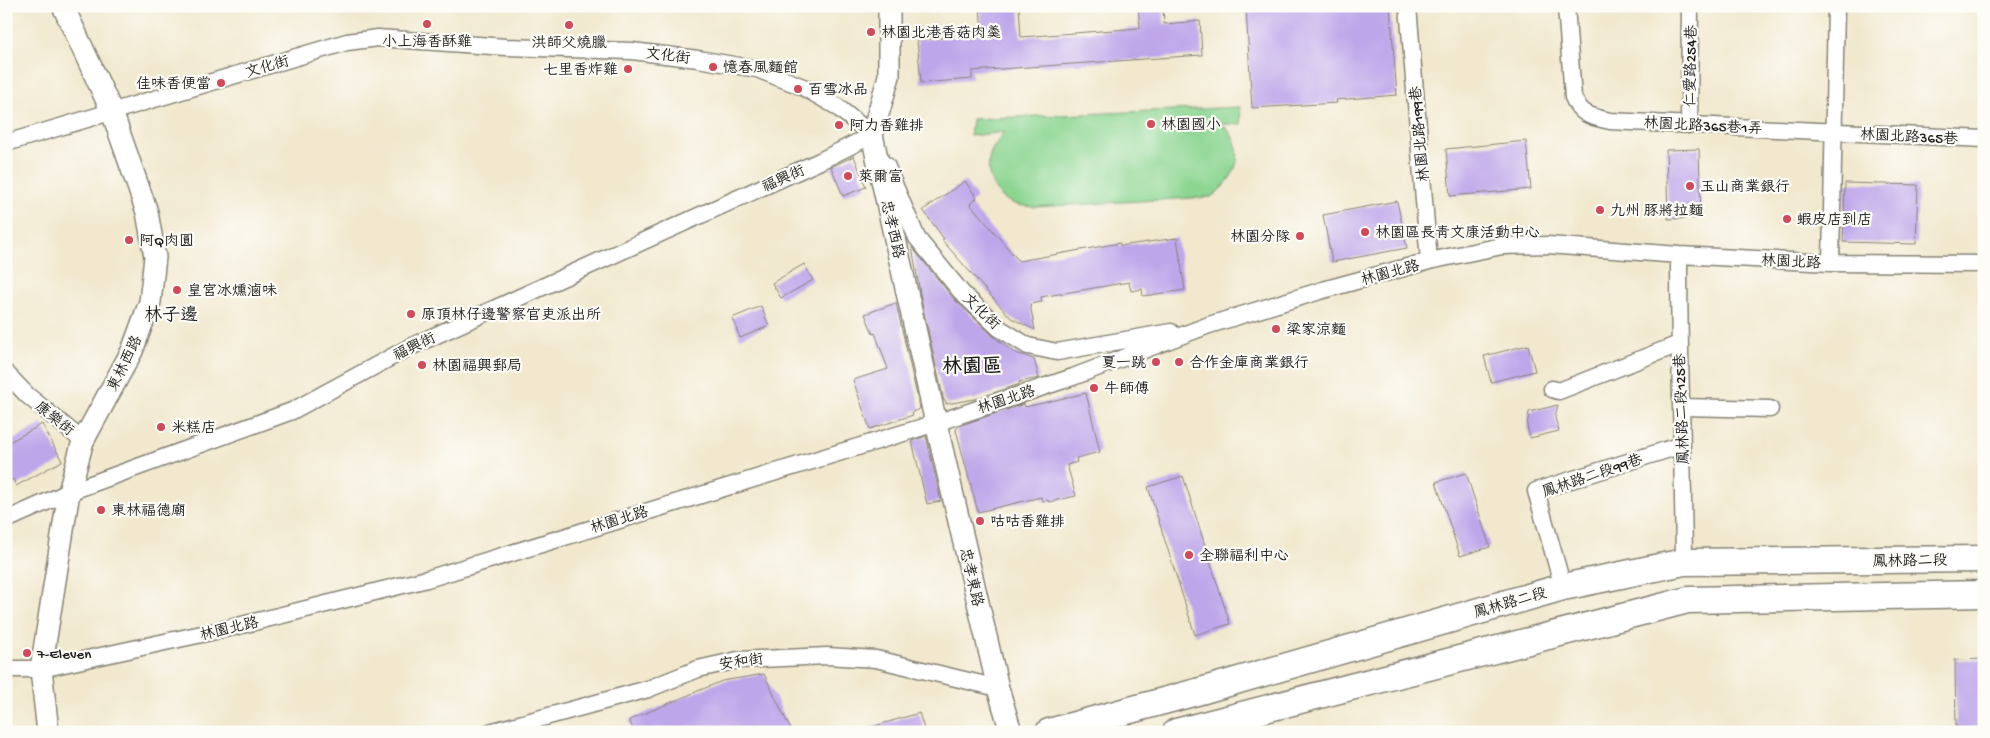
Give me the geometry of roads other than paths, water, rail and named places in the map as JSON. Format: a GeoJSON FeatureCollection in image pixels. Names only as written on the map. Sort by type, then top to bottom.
{"type":"FeatureCollection","features":[{"type":"Feature","properties":{"kind":"main road","name":"鳳林路二段"},"geometry":{"type":"LineString","coordinates":[[1049,732],[1204,690],[1562,587],[1684,562],[1984,560]]}},
{"type":"Feature","properties":{"kind":"main road"},"geometry":{"type":"LineString","coordinates":[[1176,732],[1688,600],[1984,594]]}},
{"type":"Feature","properties":{"kind":"street","name":"東林西路"},"geometry":{"type":"LineString","coordinates":[[48,732],[41,669],[69,492],[83,441],[132,351],[150,302],[154,257],[147,212],[112,112],[63,6]]}},
{"type":"Feature","properties":{"kind":"street","name":"忠孝西路"},"geometry":{"type":"LineString","coordinates":[[889,6],[889,76],[872,135],[936,422]]}},
{"type":"Feature","properties":{"kind":"street","name":"林園北路199巷"},"geometry":{"type":"LineString","coordinates":[[1408,6],[1430,261]]}},
{"type":"Feature","properties":{"kind":"street","name":"林園北路365巷1弄"},"geometry":{"type":"LineString","coordinates":[[1566,6],[1573,97],[1576,106],[1584,113],[1610,121],[1834,132]]}},
{"type":"Feature","properties":{"kind":"street","name":"仁愛路254巷"},"geometry":{"type":"LineString","coordinates":[[1689,125],[1690,6]]}},
{"type":"Feature","properties":{"kind":"street"},"geometry":{"type":"LineString","coordinates":[[1831,262],[1836,6]]}},
{"type":"Feature","properties":{"kind":"street","name":"文化街"},"geometry":{"type":"LineString","coordinates":[[6,143],[347,42],[378,38],[506,47],[632,51],[698,59],[757,68],[803,86],[836,106],[872,135],[917,238],[962,293],[999,328],[1028,346],[1057,352],[1209,325]]}},
{"type":"Feature","properties":{"kind":"street","name":"林園北路365巷"},"geometry":{"type":"LineString","coordinates":[[1834,132],[1984,139]]}},
{"type":"Feature","properties":{"kind":"street","name":"福興街"},"geometry":{"type":"LineString","coordinates":[[6,520],[69,492],[292,411],[410,347],[820,161],[872,135]]}},
{"type":"Feature","properties":{"kind":"street","name":"林園北路"},"geometry":{"type":"LineString","coordinates":[[6,670],[41,669],[234,627],[427,579],[936,422],[1074,377],[1209,325],[1323,290],[1430,261],[1502,246],[1548,245],[1679,255],[1831,262],[1984,264]]}},
{"type":"Feature","properties":{"kind":"street","name":"鳳林路二段125巷"},"geometry":{"type":"LineString","coordinates":[[1679,255],[1684,562]]}},
{"type":"Feature","properties":{"kind":"street"},"geometry":{"type":"LineString","coordinates":[[1552,389],[1559,391],[1679,344]]}},
{"type":"Feature","properties":{"kind":"street","name":"康樂街"},"geometry":{"type":"LineString","coordinates":[[6,373],[26,395],[83,441]]}},
{"type":"Feature","properties":{"kind":"street"},"geometry":{"type":"LineString","coordinates":[[1682,407],[1770,410]]}},
{"type":"Feature","properties":{"kind":"street","name":"忠孝東路"},"geometry":{"type":"LineString","coordinates":[[936,422],[998,688],[1011,732]]}},
{"type":"Feature","properties":{"kind":"street","name":"鳳林路二段99巷"},"geometry":{"type":"LineString","coordinates":[[1562,587],[1536,491],[1682,445]]}},
{"type":"Feature","properties":{"kind":"street","name":"安和街"},"geometry":{"type":"LineString","coordinates":[[490,732],[648,689],[698,668],[738,660],[777,656],[827,656],[876,659],[998,688]]}},
{"type":"Feature","properties":{"kind":"place","name":"小上海香酥雞"},"geometry":{"type":"Point","coordinates":[427,24]}},
{"type":"Feature","properties":{"kind":"place","name":"洪師父燒臘"},"geometry":{"type":"Point","coordinates":[569,25]}},
{"type":"Feature","properties":{"kind":"place","name":"林園北港香菇肉羮"},"geometry":{"type":"Point","coordinates":[871,32]}},
{"type":"Feature","properties":{"kind":"place","name":"憶春風麵館"},"geometry":{"type":"Point","coordinates":[713,67]}},
{"type":"Feature","properties":{"kind":"place","name":"七里香炸雞"},"geometry":{"type":"Point","coordinates":[628,69]}},
{"type":"Feature","properties":{"kind":"place","name":"佳味香便當"},"geometry":{"type":"Point","coordinates":[221,83]}},
{"type":"Feature","properties":{"kind":"place","name":"百雪冰品"},"geometry":{"type":"Point","coordinates":[798,89]}},
{"type":"Feature","properties":{"kind":"place","name":"林園國小"},"geometry":{"type":"Point","coordinates":[1151,124]}},
{"type":"Feature","properties":{"kind":"place","name":"阿力香雞排"},"geometry":{"type":"Point","coordinates":[839,125]}},
{"type":"Feature","properties":{"kind":"place","name":"萊爾富"},"geometry":{"type":"Point","coordinates":[848,176]}},
{"type":"Feature","properties":{"kind":"place","name":"玉山商業銀行"},"geometry":{"type":"Point","coordinates":[1690,186]}},
{"type":"Feature","properties":{"kind":"place","name":"九州 豚將拉麵"},"geometry":{"type":"Point","coordinates":[1600,210]}},
{"type":"Feature","properties":{"kind":"place","name":"蝦皮店到店"},"geometry":{"type":"Point","coordinates":[1787,219]}},
{"type":"Feature","properties":{"kind":"place","name":"林園區長青文康活動中心"},"geometry":{"type":"Point","coordinates":[1365,232]}},
{"type":"Feature","properties":{"kind":"place","name":"林園分隊"},"geometry":{"type":"Point","coordinates":[1300,236]}},
{"type":"Feature","properties":{"kind":"place","name":"阿Q肉圓"},"geometry":{"type":"Point","coordinates":[129,240]}},
{"type":"Feature","properties":{"kind":"place","name":"皇宮冰燻滷味"},"geometry":{"type":"Point","coordinates":[177,290]}},
{"type":"Feature","properties":{"kind":"place","name":"原頂林仔邊警察官吏派出所"},"geometry":{"type":"Point","coordinates":[411,314]}},
{"type":"Feature","properties":{"kind":"place","name":"梁家涼麵"},"geometry":{"type":"Point","coordinates":[1276,329]}},
{"type":"Feature","properties":{"kind":"place","name":"夏一跳"},"geometry":{"type":"Point","coordinates":[1156,362]}},
{"type":"Feature","properties":{"kind":"place","name":"合作金庫商業銀行"},"geometry":{"type":"Point","coordinates":[1179,362]}},
{"type":"Feature","properties":{"kind":"place","name":"林園福興郵局"},"geometry":{"type":"Point","coordinates":[422,365]}},
{"type":"Feature","properties":{"kind":"place","name":"牛師傅"},"geometry":{"type":"Point","coordinates":[1094,388]}},
{"type":"Feature","properties":{"kind":"place","name":"米糕店"},"geometry":{"type":"Point","coordinates":[161,427]}},
{"type":"Feature","properties":{"kind":"place","name":"東林福德廟"},"geometry":{"type":"Point","coordinates":[101,510]}},
{"type":"Feature","properties":{"kind":"place","name":"咕咕香雞排"},"geometry":{"type":"Point","coordinates":[980,521]}},
{"type":"Feature","properties":{"kind":"place","name":"全聯福利中心"},"geometry":{"type":"Point","coordinates":[1189,555]}},
{"type":"Feature","properties":{"kind":"place","name":"7-Eleven"},"geometry":{"type":"Point","coordinates":[27,653]}},
{"type":"Feature","properties":{"kind":"district","name":"林子邊"},"geometry":{"type":"Point","coordinates":[171,314]}},
{"type":"Feature","properties":{"kind":"district","name":"林園區"},"geometry":{"type":"Point","coordinates":[972,365]}}]}
